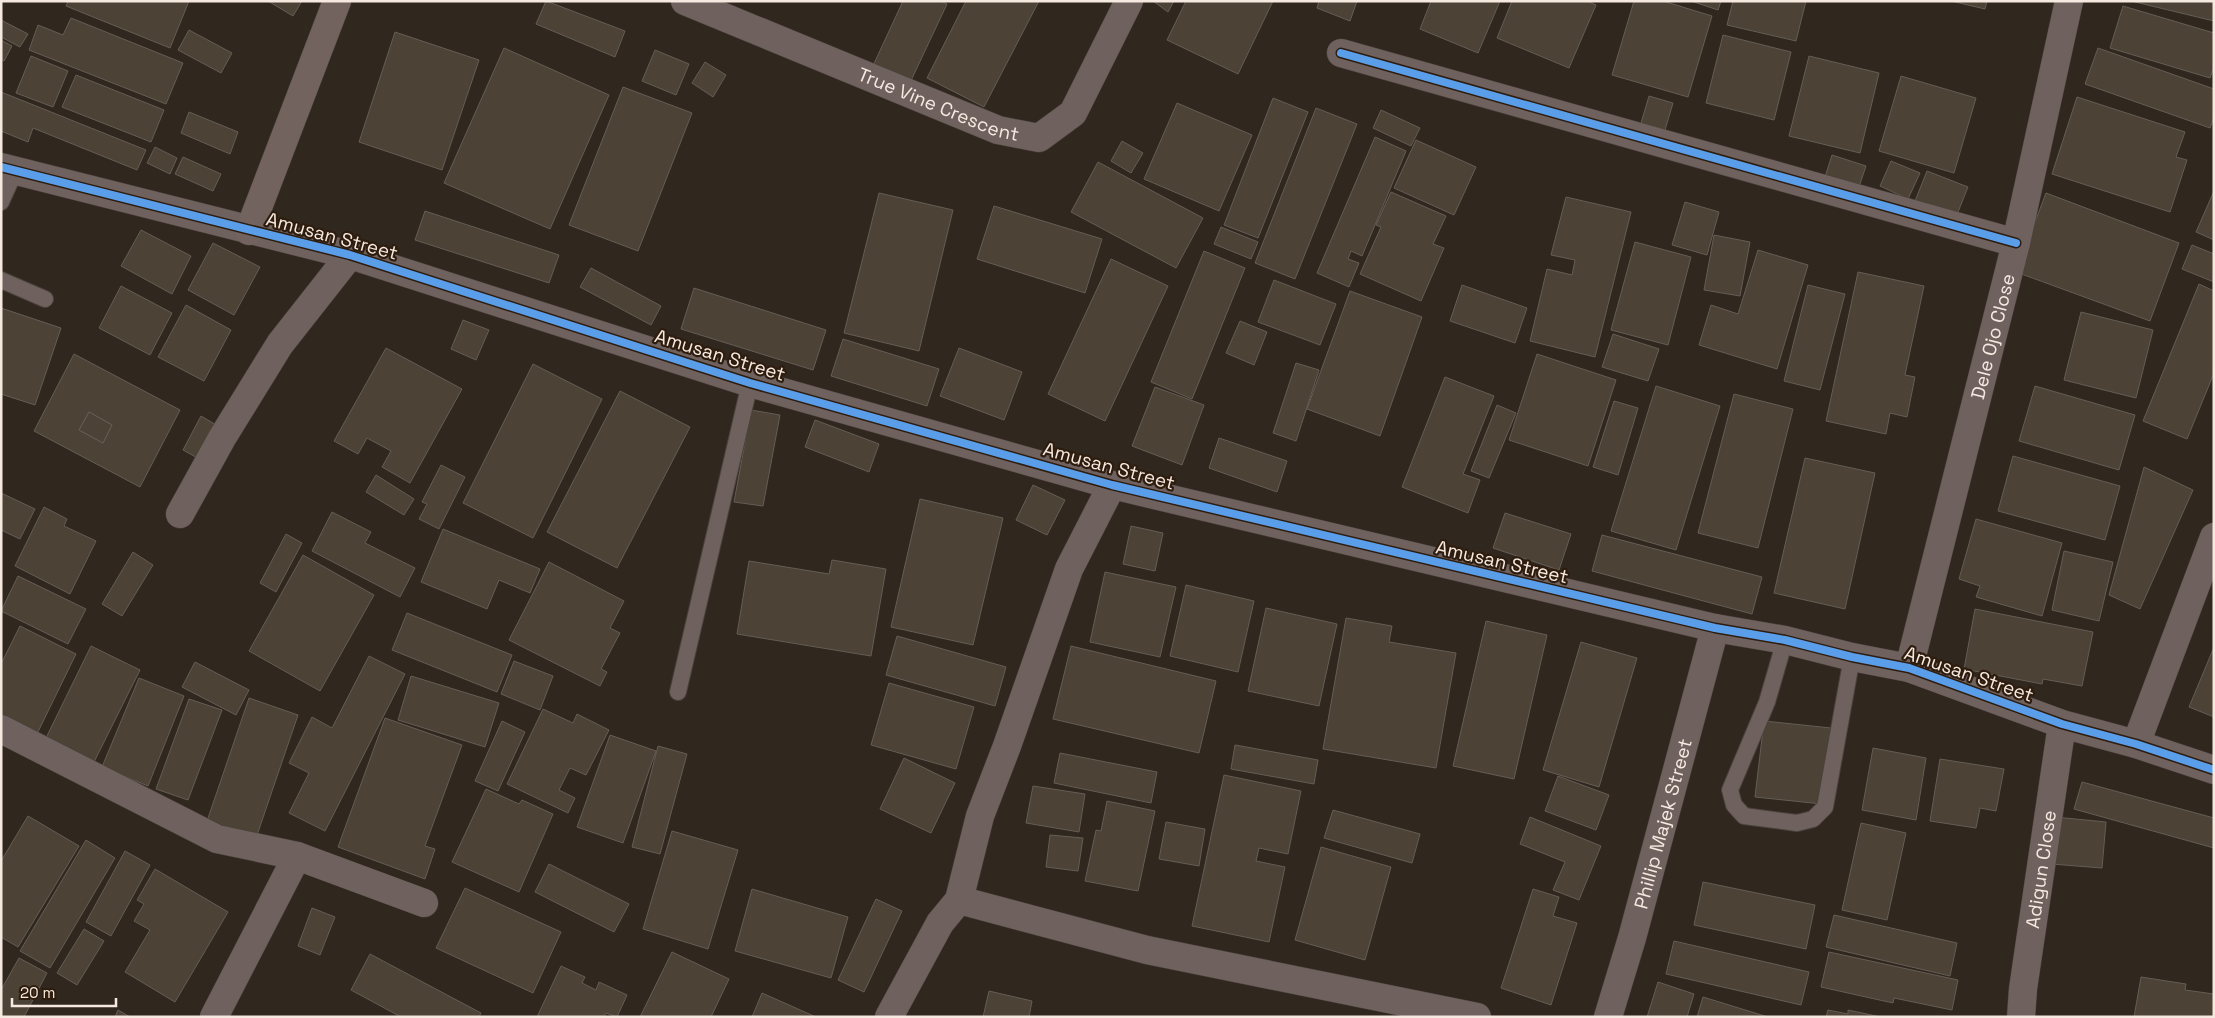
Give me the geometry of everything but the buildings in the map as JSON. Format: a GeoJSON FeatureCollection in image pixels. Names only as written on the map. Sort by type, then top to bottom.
{"type":"FeatureCollection","features":[{"type":"Feature","properties":{"kind":"street"},"geometry":{"type":"LineString","coordinates":[[249,231],[337,1]]}},
{"type":"Feature","properties":{"kind":"street","name":"True Vine Crescent"},"geometry":{"type":"LineString","coordinates":[[685,1],[998,130],[1039,138],[1073,113],[1129,1]]}},
{"type":"Feature","properties":{"kind":"street","name":"Dele Ojo Close"},"geometry":{"type":"LineString","coordinates":[[1909,668],[2016,244],[2069,1]]}},
{"type":"Feature","properties":{"kind":"street"},"geometry":{"type":"LineString","coordinates":[[1341,53],[2016,244]]}},
{"type":"Feature","properties":{"kind":"street","name":"Amusan Street"},"geometry":{"type":"LineString","coordinates":[[8,169],[350,255],[750,383],[1112,485],[1715,628],[1785,640],[1852,657],[1909,668],[2062,724],[2136,744],[2214,770]]}},
{"type":"Feature","properties":{"kind":"street"},"geometry":{"type":"LineString","coordinates":[[180,514],[222,438],[280,344],[350,255]]}},
{"type":"Feature","properties":{"kind":"street"},"geometry":{"type":"LineString","coordinates":[[889,1017],[940,923],[959,900],[980,816],[1007,746],[1069,569],[1112,485]]}},
{"type":"Feature","properties":{"kind":"street"},"geometry":{"type":"LineString","coordinates":[[2136,744],[2214,537]]}},
{"type":"Feature","properties":{"kind":"street","name":"Phillip Majek Street"},"geometry":{"type":"LineString","coordinates":[[1608,1017],[1635,929],[1715,628]]}},
{"type":"Feature","properties":{"kind":"street","name":"Adigun Close"},"geometry":{"type":"LineString","coordinates":[[2020,1017],[2062,724]]}},
{"type":"Feature","properties":{"kind":"street"},"geometry":{"type":"LineString","coordinates":[[1,729],[217,839],[297,856],[424,903]]}},
{"type":"Feature","properties":{"kind":"street"},"geometry":{"type":"LineString","coordinates":[[214,1017],[297,856]]}},
{"type":"Feature","properties":{"kind":"street"},"geometry":{"type":"LineString","coordinates":[[959,900],[1147,950],[1477,1017]]}},
{"type":"Feature","properties":{"kind":"lane"},"geometry":{"type":"LineString","coordinates":[[1,202],[8,169]]}},
{"type":"Feature","properties":{"kind":"lane"},"geometry":{"type":"LineString","coordinates":[[1,280],[45,299]]}},
{"type":"Feature","properties":{"kind":"lane"},"geometry":{"type":"LineString","coordinates":[[678,692],[750,383]]}},
{"type":"Feature","properties":{"kind":"lane"},"geometry":{"type":"LineString","coordinates":[[1785,640],[1767,702],[1730,790],[1734,806],[1744,816],[1796,823],[1813,820],[1825,807],[1852,657]]}},
{"type":"Feature","properties":{"kind":"cycle path"},"geometry":{"type":"LineString","coordinates":[[1341,53],[2016,243]]}},
{"type":"Feature","properties":{"kind":"cycle path"},"geometry":{"type":"LineString","coordinates":[[1,167],[350,255],[750,383],[1112,485],[1715,628],[1785,640],[1852,657],[1909,668],[2062,724],[2136,744],[2214,770]]}}]}
